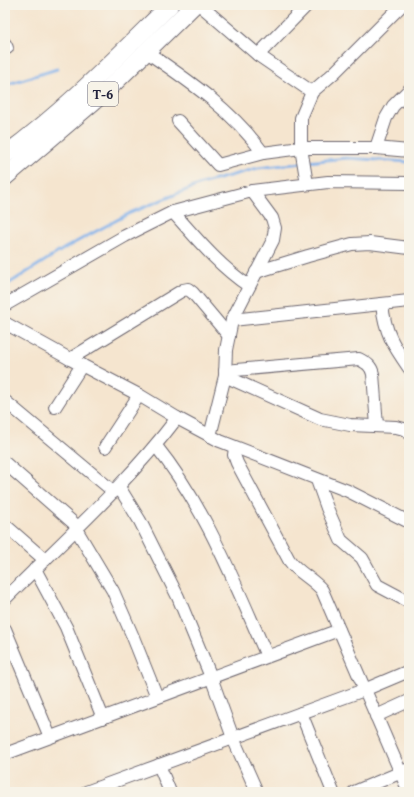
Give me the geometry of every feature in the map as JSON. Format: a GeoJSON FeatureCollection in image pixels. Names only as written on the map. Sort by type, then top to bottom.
{"type":"FeatureCollection","features":[{"type":"Feature","properties":{"kind":"highway","name":"T-6"},"geometry":{"type":"LineString","coordinates":[[5,155],[46,123],[75,97],[170,5]]}},
{"type":"Feature","properties":{"kind":"highway","name":"T-6"},"geometry":{"type":"LineString","coordinates":[[6,177],[107,90],[194,5]]}},
{"type":"Feature","properties":{"kind":"street"},"geometry":{"type":"LineString","coordinates":[[200,5],[258,55],[312,92]]}},
{"type":"Feature","properties":{"kind":"street"},"geometry":{"type":"LineString","coordinates":[[258,55],[307,5]]}},
{"type":"Feature","properties":{"kind":"street"},"geometry":{"type":"LineString","coordinates":[[307,184],[301,148],[301,118],[312,92],[334,73],[402,5]]}},
{"type":"Feature","properties":{"kind":"street"},"geometry":{"type":"LineString","coordinates":[[146,52],[214,101],[253,138],[263,153]]}},
{"type":"Feature","properties":{"kind":"street"},"geometry":{"type":"LineString","coordinates":[[376,148],[386,118],[393,106],[409,90]]}},
{"type":"Feature","properties":{"kind":"street"},"geometry":{"type":"LineString","coordinates":[[178,121],[218,165],[263,153],[301,148],[376,148],[409,151]]}},
{"type":"Feature","properties":{"kind":"street"},"geometry":{"type":"LineString","coordinates":[[5,304],[125,236],[173,212],[252,191],[307,184],[328,182],[409,182]]}},
{"type":"Feature","properties":{"kind":"street"},"geometry":{"type":"LineString","coordinates":[[210,436],[225,373],[226,350],[232,320],[273,240],[275,228],[272,218],[252,191]]}},
{"type":"Feature","properties":{"kind":"street"},"geometry":{"type":"LineString","coordinates":[[173,212],[206,248],[238,279],[250,286]]}},
{"type":"Feature","properties":{"kind":"street"},"geometry":{"type":"LineString","coordinates":[[256,272],[352,244],[370,243],[409,248]]}},
{"type":"Feature","properties":{"kind":"street"},"geometry":{"type":"LineString","coordinates":[[70,359],[183,290],[188,289],[229,336]]}},
{"type":"Feature","properties":{"kind":"street"},"geometry":{"type":"LineString","coordinates":[[232,320],[409,301]]}},
{"type":"Feature","properties":{"kind":"street"},"geometry":{"type":"LineString","coordinates":[[382,304],[384,322],[390,340],[404,354],[409,368]]}},
{"type":"Feature","properties":{"kind":"street"},"geometry":{"type":"LineString","coordinates":[[5,323],[139,395],[210,436],[235,448],[348,491],[409,522]]}},
{"type":"Feature","properties":{"kind":"street"},"geometry":{"type":"LineString","coordinates":[[225,373],[359,359],[372,368],[377,426]]}},
{"type":"Feature","properties":{"kind":"street"},"geometry":{"type":"LineString","coordinates":[[55,407],[82,365]]}},
{"type":"Feature","properties":{"kind":"street"},"geometry":{"type":"LineString","coordinates":[[225,373],[320,419],[350,425],[396,427],[404,429],[409,433]]}},
{"type":"Feature","properties":{"kind":"street"},"geometry":{"type":"LineString","coordinates":[[105,447],[139,395]]}},
{"type":"Feature","properties":{"kind":"street"},"geometry":{"type":"LineString","coordinates":[[5,401],[116,489],[140,521],[178,597],[211,677],[233,738],[257,792]]}},
{"type":"Feature","properties":{"kind":"street"},"geometry":{"type":"LineString","coordinates":[[8,590],[35,569],[78,528],[156,446],[177,418]]}},
{"type":"Feature","properties":{"kind":"street"},"geometry":{"type":"LineString","coordinates":[[156,446],[169,462],[201,514],[229,570],[267,656]]}},
{"type":"Feature","properties":{"kind":"street"},"geometry":{"type":"LineString","coordinates":[[235,448],[234,455],[237,463],[289,560],[294,567],[316,583],[322,590],[364,690],[405,771],[409,792]]}},
{"type":"Feature","properties":{"kind":"street"},"geometry":{"type":"LineString","coordinates":[[5,463],[78,528],[112,591],[133,637],[157,698]]}},
{"type":"Feature","properties":{"kind":"street"},"geometry":{"type":"LineString","coordinates":[[317,480],[341,540],[362,558],[377,585],[409,602]]}},
{"type":"Feature","properties":{"kind":"street"},"geometry":{"type":"LineString","coordinates":[[5,525],[45,560]]}},
{"type":"Feature","properties":{"kind":"street"},"geometry":{"type":"LineString","coordinates":[[35,569],[66,627],[103,718]]}},
{"type":"Feature","properties":{"kind":"street"},"geometry":{"type":"LineString","coordinates":[[5,629],[50,738]]}},
{"type":"Feature","properties":{"kind":"street"},"geometry":{"type":"LineString","coordinates":[[5,754],[339,630]]}},
{"type":"Feature","properties":{"kind":"street"},"geometry":{"type":"LineString","coordinates":[[86,792],[105,789],[160,765],[364,690],[409,670]]}},
{"type":"Feature","properties":{"kind":"street"},"geometry":{"type":"LineString","coordinates":[[376,716],[409,701]]}},
{"type":"Feature","properties":{"kind":"street"},"geometry":{"type":"LineString","coordinates":[[301,713],[333,792]]}},
{"type":"Feature","properties":{"kind":"street"},"geometry":{"type":"LineString","coordinates":[[160,765],[170,792]]}},
{"type":"Feature","properties":{"kind":"street"},"geometry":{"type":"LineString","coordinates":[[354,792],[405,771]]}},
{"type":"Feature","properties":{"kind":"waterway"},"geometry":{"type":"LineString","coordinates":[[5,85],[57,69]]}},
{"type":"Feature","properties":{"kind":"waterway"},"geometry":{"type":"LineString","coordinates":[[307,162],[346,158],[409,162]]}},
{"type":"Feature","properties":{"kind":"waterway"},"geometry":{"type":"LineString","coordinates":[[5,286],[65,248],[130,213],[201,184],[258,168],[301,163]]}}]}
